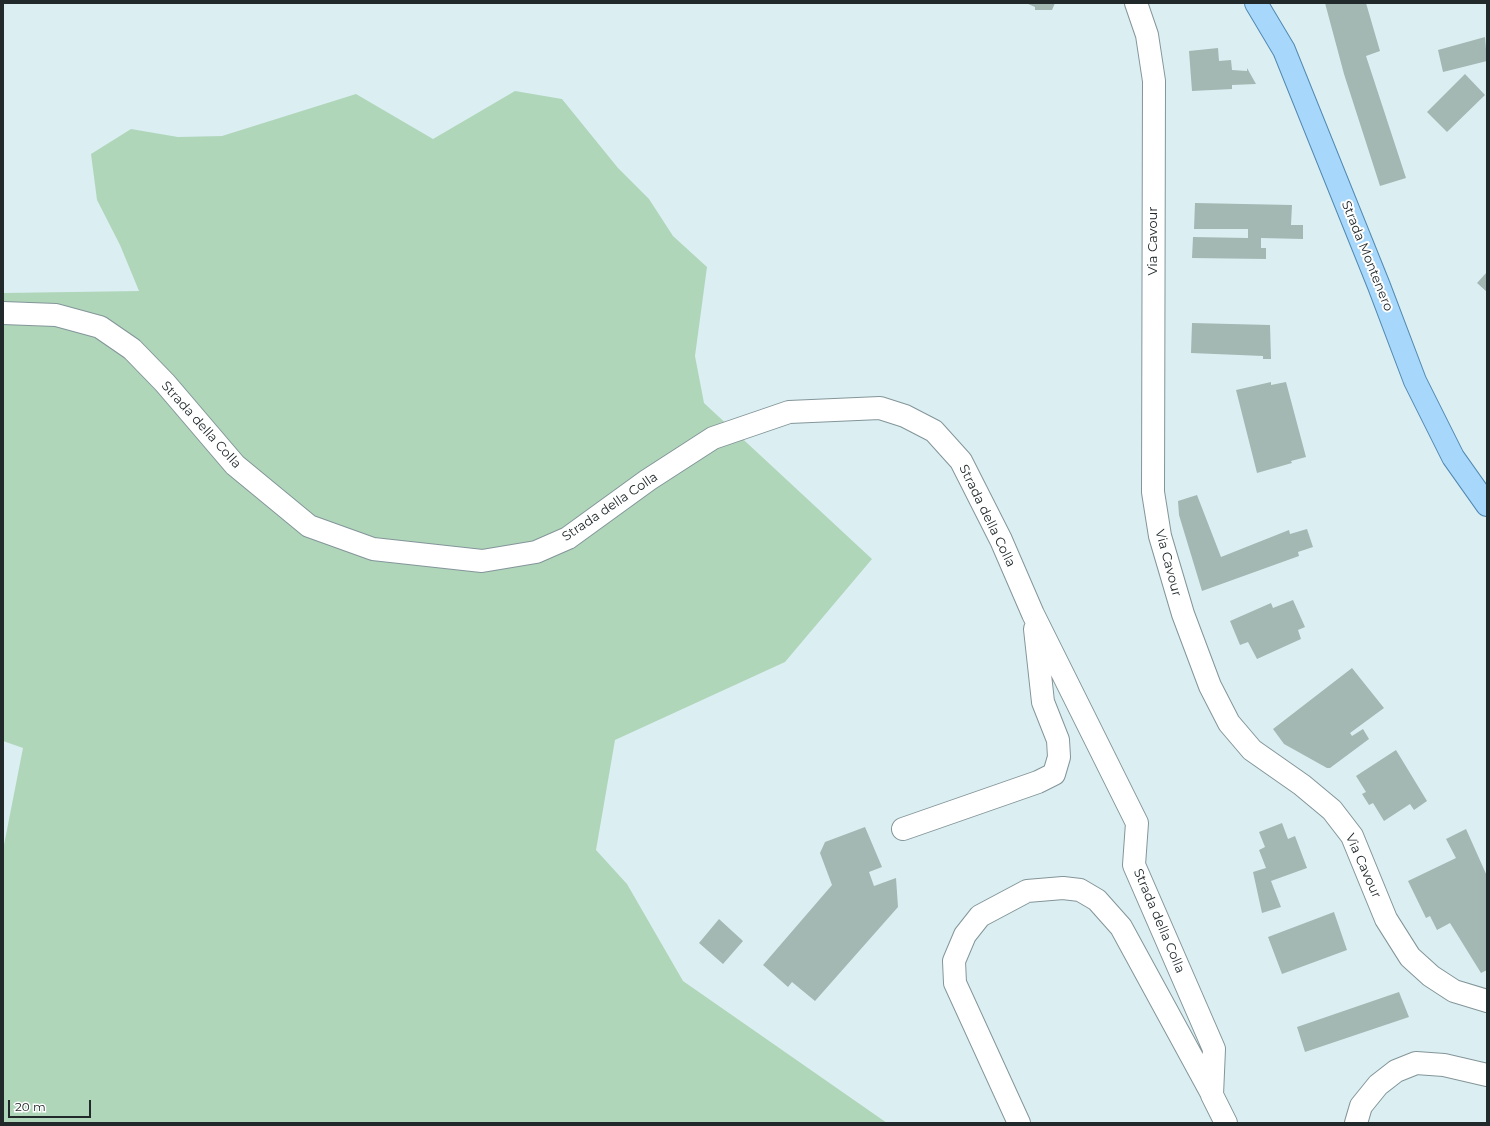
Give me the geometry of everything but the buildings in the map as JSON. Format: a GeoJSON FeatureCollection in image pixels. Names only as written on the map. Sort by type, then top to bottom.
{"type":"FeatureCollection","features":[{"type":"Feature","properties":{"kind":"main road","name":"Strada Montenero"},"geometry":{"type":"LineString","coordinates":[[1256,3],[1284,50],[1379,286],[1415,381],[1453,456],[1487,505]]}},
{"type":"Feature","properties":{"kind":"street","name":"Via Cavour"},"geometry":{"type":"LineString","coordinates":[[1136,3],[1147,35],[1154,81],[1153,492],[1160,536],[1183,614],[1210,686],[1229,724],[1252,750],[1302,785],[1332,810],[1352,836],[1386,919],[1410,957],[1431,976],[1454,991],[1487,1001]]}},
{"type":"Feature","properties":{"kind":"street","name":"Strada della Colla"},"geometry":{"type":"LineString","coordinates":[[3,313],[56,315],[100,327],[132,348],[165,383],[235,465],[309,526],[373,550],[482,561],[536,552],[568,538],[648,480],[713,438],[789,412],[880,408],[906,416],[934,431],[961,461],[1001,540],[1033,614],[1137,823],[1134,865],[1214,1048],[1212,1095],[1226,1123]]}},
{"type":"Feature","properties":{"kind":"street","name":"Strada della Colla"},"geometry":{"type":"LineString","coordinates":[[903,829],[1038,782],[1054,774],[1059,757],[1058,740],[1043,702],[1033,614]]}},
{"type":"Feature","properties":{"kind":"street"},"geometry":{"type":"LineString","coordinates":[[1019,1123],[955,983],[954,962],[965,934],[980,916],[1027,891],[1063,888],[1080,890],[1097,900],[1120,927],[1212,1095]]}},
{"type":"Feature","properties":{"kind":"street"},"geometry":{"type":"LineString","coordinates":[[1356,1123],[1361,1106],[1378,1085],[1396,1071],[1416,1063],[1444,1065],[1487,1076]]}},
{"type":"Feature","properties":{"kind":"green space"},"geometry":{"type":"Polygon","coordinates":[[[515,91],[562,99],[618,168],[649,199],[673,236],[707,267],[695,356],[704,403],[872,559],[785,662],[615,740],[596,850],[627,884],[683,981],[887,1123],[3,1123],[3,850],[23,748],[3,741],[3,293],[139,291],[120,245],[97,200],[91,154],[131,129],[178,137],[222,136],[356,94],[433,139],[515,91]]]}}]}
